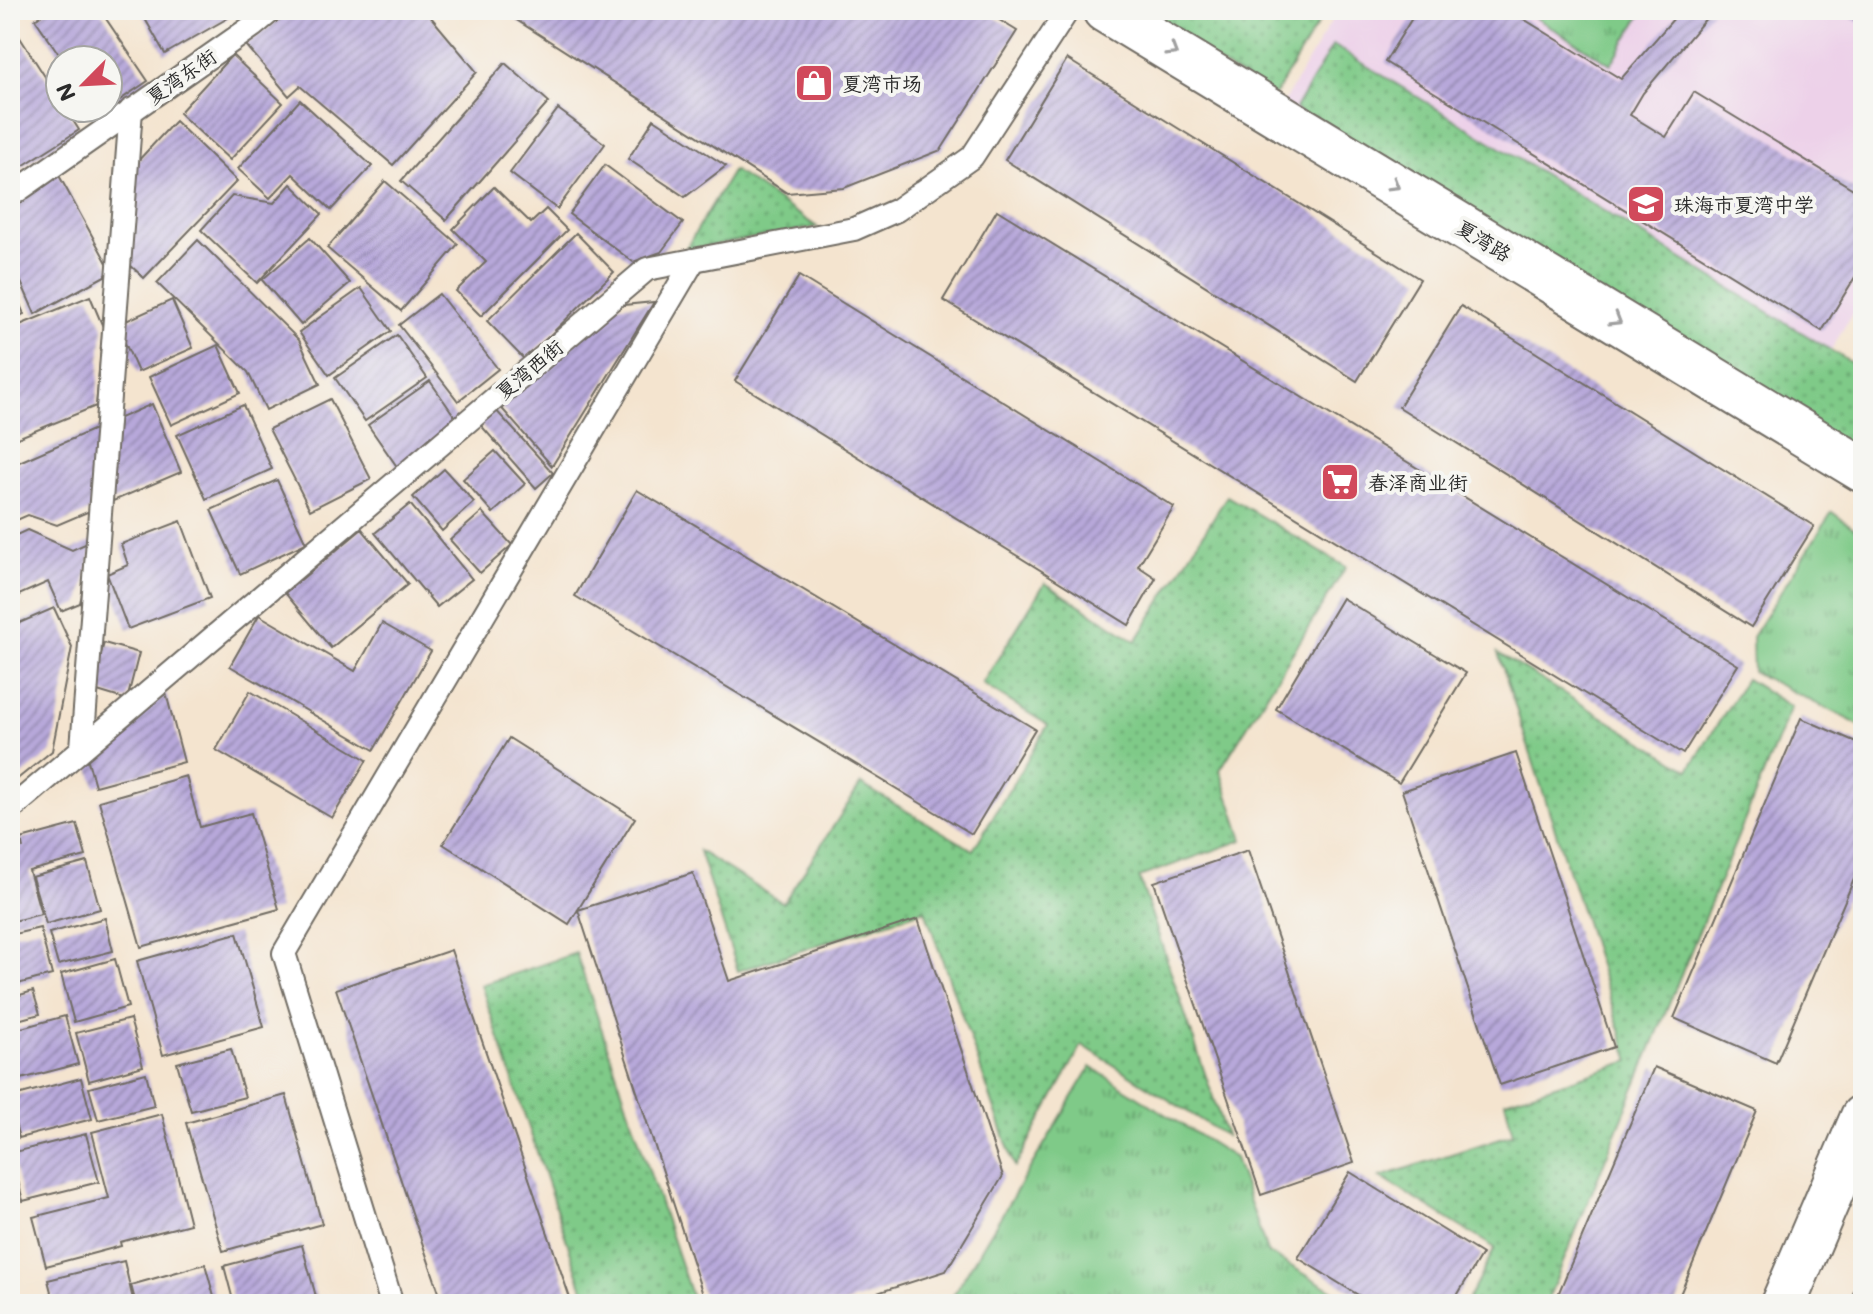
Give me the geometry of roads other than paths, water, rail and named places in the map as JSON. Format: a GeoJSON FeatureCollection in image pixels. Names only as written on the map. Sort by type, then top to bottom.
{"type":"FeatureCollection","features":[{"type":"Feature","properties":{"kind":"street","name":"夏湾路"},"geometry":{"type":"LineString","coordinates":[[1105,10],[1863,470]]}},
{"type":"Feature","properties":{"kind":"street"},"geometry":{"type":"LineString","coordinates":[[1783,1304],[1861,1129]]}},
{"type":"Feature","properties":{"kind":"lane","name":"夏湾东街"},"geometry":{"type":"LineString","coordinates":[[10,196],[131,110],[248,18],[272,10]]}},
{"type":"Feature","properties":{"kind":"lane","name":"夏湾西街"},"geometry":{"type":"LineString","coordinates":[[10,810],[647,269],[854,229],[897,210],[972,157],[1068,10]]}},
{"type":"Feature","properties":{"kind":"lane"},"geometry":{"type":"LineString","coordinates":[[82,748],[131,110]]}},
{"type":"Feature","properties":{"kind":"lane"},"geometry":{"type":"LineString","coordinates":[[392,1304],[284,953],[694,260]]}},
{"type":"Feature","properties":{"kind":"place","name":"夏湾市场"},"geometry":{"type":"Point","coordinates":[814,83]}},
{"type":"Feature","properties":{"kind":"place","name":"珠海市夏湾中学"},"geometry":{"type":"Point","coordinates":[1646,204]}},
{"type":"Feature","properties":{"kind":"place","name":"春泽商业街"},"geometry":{"type":"Point","coordinates":[1340,482]}}]}
